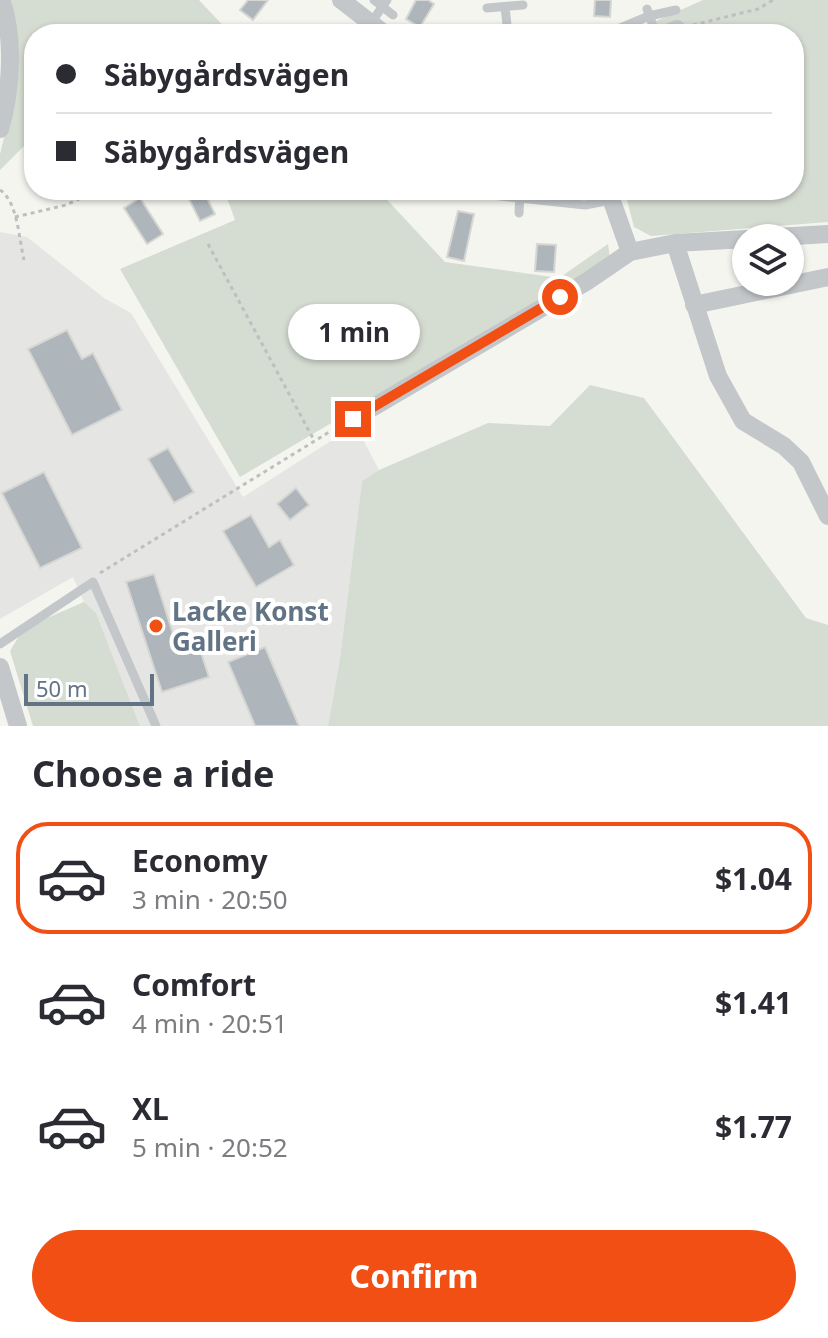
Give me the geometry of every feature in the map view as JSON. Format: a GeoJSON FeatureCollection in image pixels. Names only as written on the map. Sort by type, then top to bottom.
{"type":"FeatureCollection","features":[{"type":"Feature","properties":{"kind":"street"},"geometry":{"type":"LineString","coordinates":[[0,129],[9,100],[7,16],[1,0]]}},
{"type":"Feature","properties":{"kind":"street"},"geometry":{"type":"LineString","coordinates":[[341,0],[373,24]]}},
{"type":"Feature","properties":{"kind":"street"},"geometry":{"type":"LineString","coordinates":[[612,200],[630,252]]}},
{"type":"Feature","properties":{"kind":"street"},"geometry":{"type":"LineString","coordinates":[[804,235],[828,234]]}},
{"type":"Feature","properties":{"kind":"street"},"geometry":{"type":"LineString","coordinates":[[353,419],[586,282],[630,252],[675,243],[732,240]]}},
{"type":"Feature","properties":{"kind":"street"},"geometry":{"type":"LineString","coordinates":[[675,243],[718,376],[743,421],[784,446],[801,462],[828,516]]}},
{"type":"Feature","properties":{"kind":"street"},"geometry":{"type":"LineString","coordinates":[[694,305],[828,277]]}},
{"type":"Feature","properties":{"kind":"street"},"geometry":{"type":"LineString","coordinates":[[0,667],[18,726]]}},
{"type":"Feature","properties":{"kind":"lane"},"geometry":{"type":"LineString","coordinates":[[378,24],[381,2]]}},
{"type":"Feature","properties":{"kind":"lane"},"geometry":{"type":"LineString","coordinates":[[381,2],[393,15]]}},
{"type":"Feature","properties":{"kind":"lane"},"geometry":{"type":"LineString","coordinates":[[487,8],[523,5]]}},
{"type":"Feature","properties":{"kind":"lane"},"geometry":{"type":"LineString","coordinates":[[505,7],[507,24]]}},
{"type":"Feature","properties":{"kind":"lane"},"geometry":{"type":"LineString","coordinates":[[627,24],[648,12],[676,10]]}},
{"type":"Feature","properties":{"kind":"lane"},"geometry":{"type":"LineString","coordinates":[[648,12],[652,24]]}},
{"type":"Feature","properties":{"kind":"lane"},"geometry":{"type":"LineString","coordinates":[[519,213],[520,200]]}},
{"type":"Feature","properties":{"kind":"lane"},"geometry":{"type":"LineString","coordinates":[[555,200],[585,205],[598,200]]}},
{"type":"Feature","properties":{"kind":"lane"},"geometry":{"type":"LineString","coordinates":[[0,644],[93,582],[156,726]]}},
{"type":"Feature","properties":{"kind":"path"},"geometry":{"type":"LineString","coordinates":[[701,24],[758,9],[773,0]]}},
{"type":"Feature","properties":{"kind":"path"},"geometry":{"type":"LineString","coordinates":[[0,190],[7,194],[15,217],[24,260]]}},
{"type":"Feature","properties":{"kind":"path"},"geometry":{"type":"LineString","coordinates":[[15,217],[77,200]]}},
{"type":"Feature","properties":{"kind":"path"},"geometry":{"type":"LineString","coordinates":[[208,244],[314,440]]}},
{"type":"Feature","properties":{"kind":"path"},"geometry":{"type":"LineString","coordinates":[[90,579],[353,419]]}},
{"type":"Feature","properties":{"kind":"shaded area"},"geometry":{"type":"Polygon","coordinates":[[[8,0],[199,0],[222,24],[24,24],[24,146],[0,170],[0,154],[13,100],[8,0]]]}},
{"type":"Feature","properties":{"kind":"shaded area"},"geometry":{"type":"Polygon","coordinates":[[[703,0],[828,0],[828,222],[732,224],[732,230],[651,236],[634,227],[627,200],[804,200],[804,24],[657,24],[656,21],[703,0]]]}},
{"type":"Feature","properties":{"kind":"shaded area"},"geometry":{"type":"Polygon","coordinates":[[[228,200],[387,200],[445,262],[559,278],[608,244],[610,258],[240,477],[120,269],[235,220],[228,200]]]}},
{"type":"Feature","properties":{"kind":"shaded area"},"geometry":{"type":"Polygon","coordinates":[[[0,232],[27,237],[104,298],[131,313],[243,497],[337,437],[358,430],[379,470],[362,481],[340,658],[328,726],[140,726],[96,613],[84,602],[73,577],[0,619],[0,232]]]}},
{"type":"Feature","properties":{"kind":"shaded area"},"geometry":{"type":"Polygon","coordinates":[[[590,385],[644,398],[806,618],[828,625],[828,726],[328,726],[340,658],[362,481],[379,470],[488,423],[550,426],[590,385]]]}},
{"type":"Feature","properties":{"kind":"shaded area"},"geometry":{"type":"Polygon","coordinates":[[[84,602],[96,613],[140,726],[33,726],[10,651],[24,628],[84,602]]]}},
{"type":"Feature","properties":{"kind":"building"},"geometry":{"type":"Polygon","coordinates":[[[248,0],[268,0],[253,20],[240,10],[248,0]]]}},
{"type":"Feature","properties":{"kind":"building"},"geometry":{"type":"Polygon","coordinates":[[[416,0],[428,0],[434,4],[422,24],[406,19],[416,0]]]}},
{"type":"Feature","properties":{"kind":"building"},"geometry":{"type":"Polygon","coordinates":[[[595,0],[611,0],[610,17],[594,16],[595,0]]]}},
{"type":"Feature","properties":{"kind":"building"},"geometry":{"type":"Polygon","coordinates":[[[141,200],[163,234],[147,244],[124,208],[141,200]]]}},
{"type":"Feature","properties":{"kind":"building"},"geometry":{"type":"Polygon","coordinates":[[[190,200],[208,200],[215,214],[200,221],[190,200]]]}},
{"type":"Feature","properties":{"kind":"building"},"geometry":{"type":"Polygon","coordinates":[[[458,211],[474,214],[464,261],[447,257],[458,211]]]}},
{"type":"Feature","properties":{"kind":"building"},"geometry":{"type":"Polygon","coordinates":[[[537,244],[556,245],[554,272],[535,271],[537,244]]]}},
{"type":"Feature","properties":{"kind":"building"},"geometry":{"type":"Polygon","coordinates":[[[67,330],[82,359],[93,353],[122,410],[72,435],[28,349],[67,330]]]}},
{"type":"Feature","properties":{"kind":"building"},"geometry":{"type":"Polygon","coordinates":[[[168,448],[194,492],[174,503],[148,459],[168,448]]]}},
{"type":"Feature","properties":{"kind":"building"},"geometry":{"type":"Polygon","coordinates":[[[44,472],[82,548],[40,568],[2,493],[44,472]]]}},
{"type":"Feature","properties":{"kind":"building"},"geometry":{"type":"Polygon","coordinates":[[[296,488],[309,505],[290,520],[277,504],[296,488]]]}},
{"type":"Feature","properties":{"kind":"building"},"geometry":{"type":"Polygon","coordinates":[[[251,515],[269,547],[280,540],[294,565],[256,587],[223,531],[251,515]]]}},
{"type":"Feature","properties":{"kind":"building"},"geometry":{"type":"Polygon","coordinates":[[[154,574],[176,643],[196,637],[209,677],[162,692],[126,582],[154,574]]]}},
{"type":"Feature","properties":{"kind":"building"},"geometry":{"type":"Polygon","coordinates":[[[265,647],[299,726],[255,726],[228,662],[265,647]]]}},
{"type":"Feature","properties":{"kind":"place","name":"Lacke Konst Galleri"},"geometry":{"type":"Point","coordinates":[156,626]}},
{"type":"Feature","properties":{"kind":"route"},"geometry":{"type":"LineString","coordinates":[[353,419],[560,297]]}}]}
